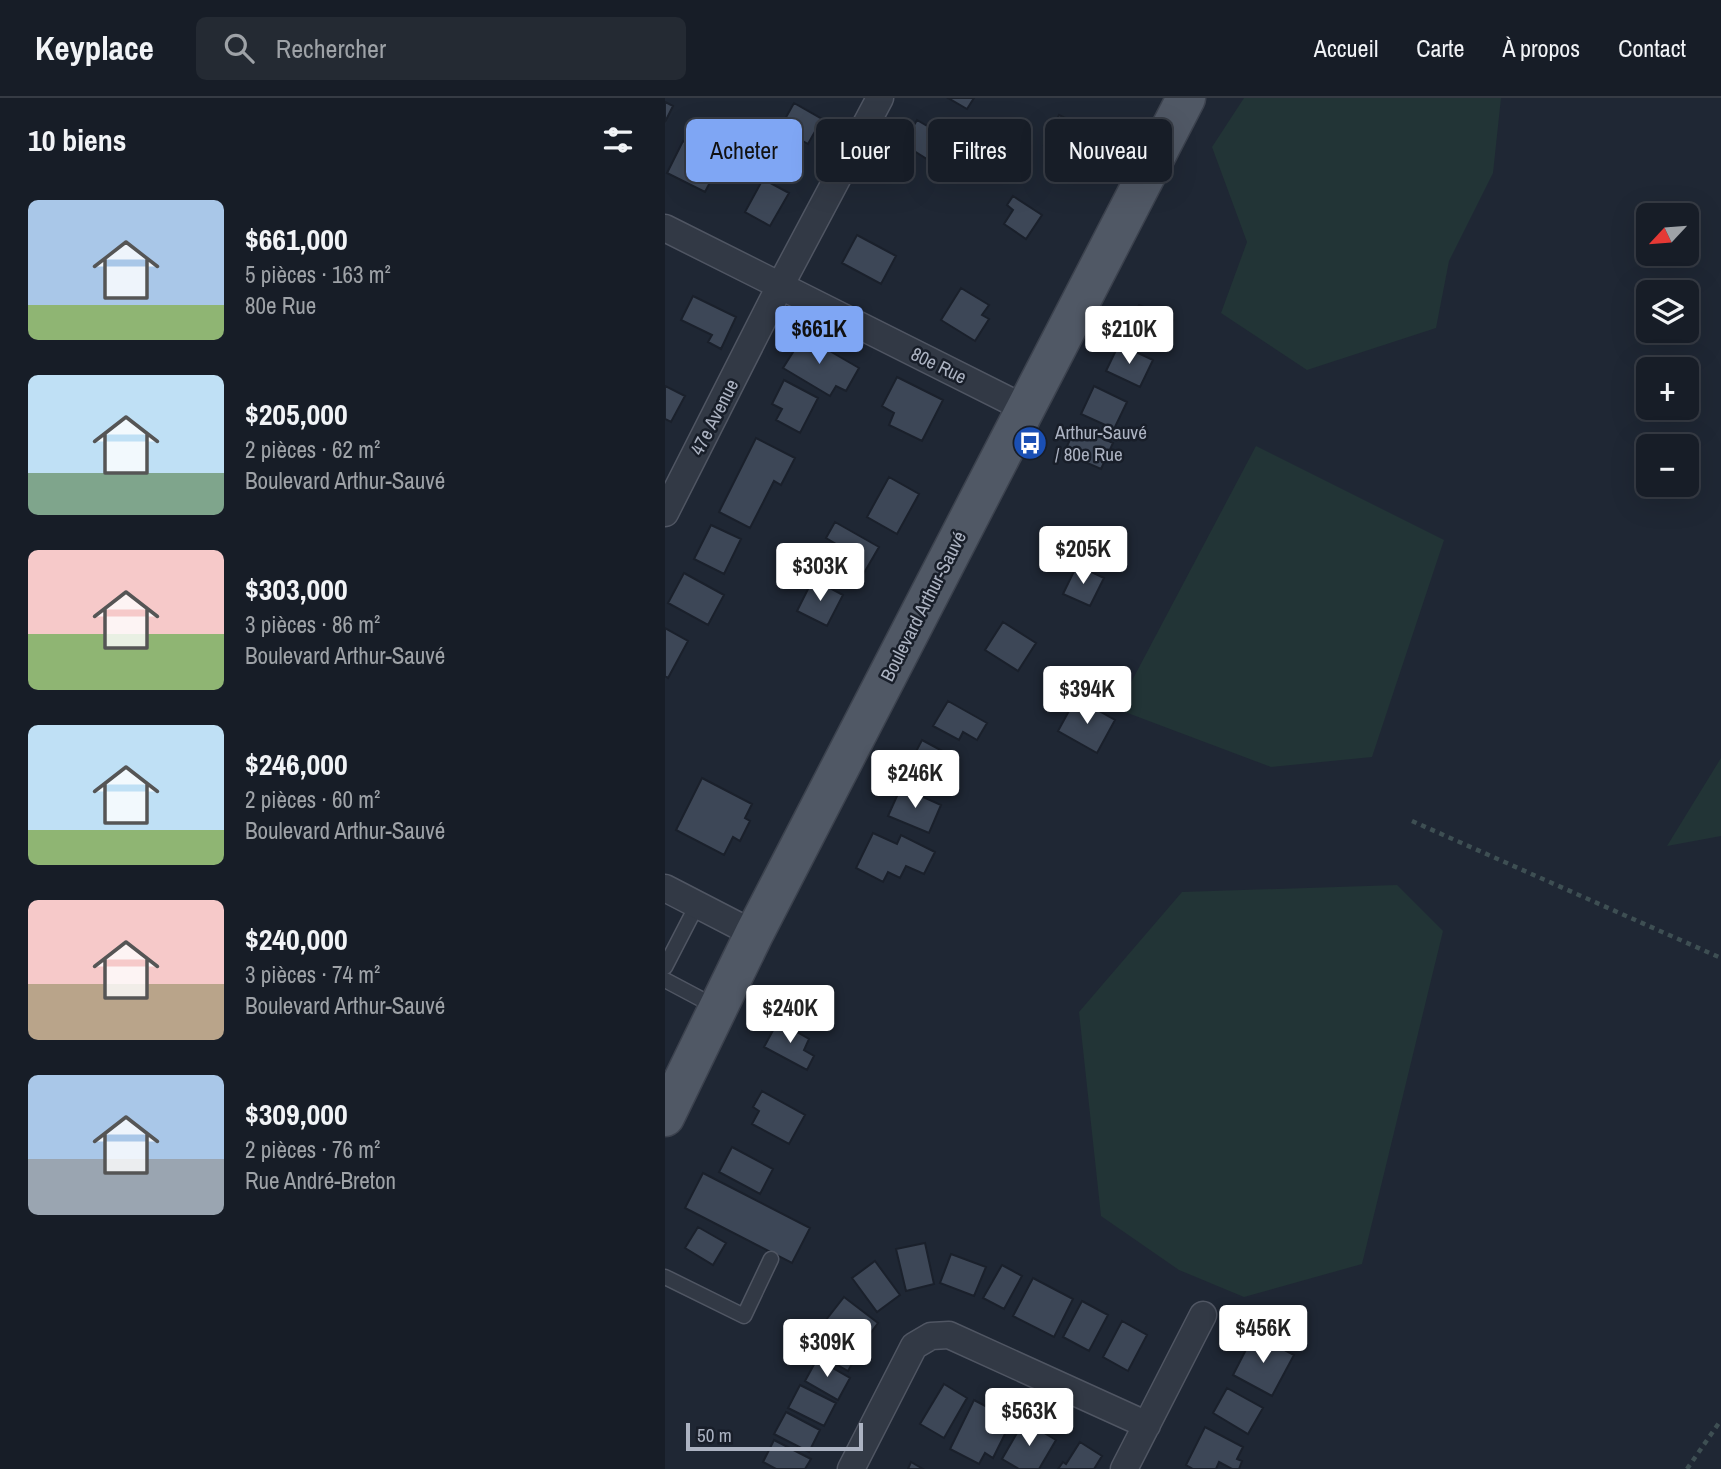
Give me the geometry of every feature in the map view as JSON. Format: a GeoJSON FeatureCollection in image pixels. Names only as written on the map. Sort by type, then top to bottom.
{"type":"FeatureCollection","features":[{"type":"Feature","properties":{"kind":"main road","name":"Boulevard Arthur-Sauvé"},"geometry":{"type":"LineString","coordinates":[[665,1117],[680,1074],[718,1008],[1186,98]]}},
{"type":"Feature","properties":{"kind":"street","name":"47e Avenue"},"geometry":{"type":"LineString","coordinates":[[665,513],[780,286],[880,98]]}},
{"type":"Feature","properties":{"kind":"street","name":"80e Rue"},"geometry":{"type":"LineString","coordinates":[[665,228],[1026,409]]}},
{"type":"Feature","properties":{"kind":"street"},"geometry":{"type":"LineString","coordinates":[[665,888],[754,934]]}},
{"type":"Feature","properties":{"kind":"street"},"geometry":{"type":"LineString","coordinates":[[1124,1469],[1203,1315]]}},
{"type":"Feature","properties":{"kind":"street"},"geometry":{"type":"LineString","coordinates":[[851,1469],[914,1346],[931,1336],[949,1335],[1147,1425]]}},
{"type":"Feature","properties":{"kind":"lane"},"geometry":{"type":"LineString","coordinates":[[665,967],[697,905]]}},
{"type":"Feature","properties":{"kind":"lane"},"geometry":{"type":"LineString","coordinates":[[665,980],[718,1008]]}},
{"type":"Feature","properties":{"kind":"lane"},"geometry":{"type":"LineString","coordinates":[[665,1277],[744,1316],[771,1259]]}},
{"type":"Feature","properties":{"kind":"path"},"geometry":{"type":"LineString","coordinates":[[1412,821],[1721,958]]}},
{"type":"Feature","properties":{"kind":"path"},"geometry":{"type":"LineString","coordinates":[[1687,1469],[1721,1420]]}},
{"type":"Feature","properties":{"kind":"shaded area"},"geometry":{"type":"Polygon","coordinates":[[[1244,98],[1501,98],[1493,173],[1449,261],[1436,328],[1307,370],[1221,313],[1247,242],[1212,147],[1244,98]]]}},
{"type":"Feature","properties":{"kind":"shaded area"},"geometry":{"type":"Polygon","coordinates":[[[1256,446],[1444,540],[1372,757],[1271,767],[1117,709],[1256,446]]]}},
{"type":"Feature","properties":{"kind":"shaded area"},"geometry":{"type":"Polygon","coordinates":[[[1721,758],[1721,836],[1667,846],[1721,758]]]}},
{"type":"Feature","properties":{"kind":"shaded area"},"geometry":{"type":"Polygon","coordinates":[[[1397,885],[1443,931],[1362,1264],[1244,1297],[1179,1270],[1101,1216],[1079,1012],[1182,892],[1397,885]]]}},
{"type":"Feature","properties":{"kind":"building"},"geometry":{"type":"Polygon","coordinates":[[[948,98],[974,98],[967,109],[948,98]]]}},
{"type":"Feature","properties":{"kind":"building"},"geometry":{"type":"Polygon","coordinates":[[[665,102],[673,106],[665,122],[665,102]]]}},
{"type":"Feature","properties":{"kind":"building"},"geometry":{"type":"Polygon","coordinates":[[[794,103],[822,119],[816,119],[816,130],[808,144],[802,141],[802,119],[785,119],[794,103]]]}},
{"type":"Feature","properties":{"kind":"building"},"geometry":{"type":"Polygon","coordinates":[[[917,120],[928,126],[928,160],[914,151],[914,125],[917,120]]]}},
{"type":"Feature","properties":{"kind":"building"},"geometry":{"type":"Polygon","coordinates":[[[683,141],[686,142],[686,182],[710,182],[705,192],[667,173],[683,141]]]}},
{"type":"Feature","properties":{"kind":"building"},"geometry":{"type":"Polygon","coordinates":[[[761,182],[769,182],[789,193],[770,226],[745,212],[761,182]]]}},
{"type":"Feature","properties":{"kind":"building"},"geometry":{"type":"Polygon","coordinates":[[[1013,196],[1042,215],[1026,239],[1004,224],[1013,210],[1007,205],[1013,196]]]}},
{"type":"Feature","properties":{"kind":"building"},"geometry":{"type":"Polygon","coordinates":[[[857,235],[896,256],[881,284],[842,263],[857,235]]]}},
{"type":"Feature","properties":{"kind":"building"},"geometry":{"type":"Polygon","coordinates":[[[961,288],[989,305],[982,315],[989,319],[975,341],[941,320],[961,288]]]}},
{"type":"Feature","properties":{"kind":"building"},"geometry":{"type":"Polygon","coordinates":[[[693,296],[736,317],[721,349],[708,342],[712,335],[681,320],[693,296]]]}},
{"type":"Feature","properties":{"kind":"building"},"geometry":{"type":"Polygon","coordinates":[[[1139,305],[1173,320],[1161,348],[1127,333],[1139,305]]]}},
{"type":"Feature","properties":{"kind":"building"},"geometry":{"type":"Polygon","coordinates":[[[797,332],[859,368],[846,391],[836,386],[830,396],[783,368],[795,349],[789,345],[797,332]]]}},
{"type":"Feature","properties":{"kind":"building"},"geometry":{"type":"Polygon","coordinates":[[[1119,344],[1153,360],[1140,387],[1106,371],[1119,344]]]}},
{"type":"Feature","properties":{"kind":"building"},"geometry":{"type":"Polygon","coordinates":[[[897,377],[943,400],[922,441],[889,425],[894,413],[882,406],[897,377]]]}},
{"type":"Feature","properties":{"kind":"building"},"geometry":{"type":"Polygon","coordinates":[[[784,380],[818,398],[800,433],[776,420],[782,409],[772,404],[784,380]]]}},
{"type":"Feature","properties":{"kind":"building"},"geometry":{"type":"Polygon","coordinates":[[[665,386],[685,396],[671,422],[665,419],[665,386]]]}},
{"type":"Feature","properties":{"kind":"building"},"geometry":{"type":"Polygon","coordinates":[[[1094,386],[1127,402],[1114,429],[1081,414],[1094,386]]]}},
{"type":"Feature","properties":{"kind":"building"},"geometry":{"type":"Polygon","coordinates":[[[1076,426],[1113,443],[1101,469],[1064,453],[1076,426]]]}},
{"type":"Feature","properties":{"kind":"building"},"geometry":{"type":"Polygon","coordinates":[[[756,438],[795,458],[781,485],[774,481],[750,528],[719,512],[756,438]]]}},
{"type":"Feature","properties":{"kind":"building"},"geometry":{"type":"Polygon","coordinates":[[[889,477],[919,494],[897,534],[867,517],[889,477]]]}},
{"type":"Feature","properties":{"kind":"building"},"geometry":{"type":"Polygon","coordinates":[[[835,522],[879,547],[864,573],[830,553],[836,544],[826,538],[835,522]]]}},
{"type":"Feature","properties":{"kind":"building"},"geometry":{"type":"Polygon","coordinates":[[[711,525],[741,539],[724,574],[694,559],[711,525]]]}},
{"type":"Feature","properties":{"kind":"building"},"geometry":{"type":"Polygon","coordinates":[[[1077,565],[1104,578],[1090,606],[1063,594],[1077,565]]]}},
{"type":"Feature","properties":{"kind":"building"},"geometry":{"type":"Polygon","coordinates":[[[684,573],[724,595],[708,625],[668,603],[684,573]]]}},
{"type":"Feature","properties":{"kind":"building"},"geometry":{"type":"Polygon","coordinates":[[[813,579],[843,595],[827,626],[797,611],[813,579]]]}},
{"type":"Feature","properties":{"kind":"building"},"geometry":{"type":"Polygon","coordinates":[[[1003,622],[1036,643],[1018,671],[985,650],[1003,622]]]}},
{"type":"Feature","properties":{"kind":"building"},"geometry":{"type":"Polygon","coordinates":[[[665,628],[688,641],[668,678],[665,676],[665,628]]]}},
{"type":"Feature","properties":{"kind":"building"},"geometry":{"type":"Polygon","coordinates":[[[1076,698],[1115,720],[1097,753],[1058,731],[1076,698]]]}},
{"type":"Feature","properties":{"kind":"building"},"geometry":{"type":"Polygon","coordinates":[[[948,701],[987,723],[977,740],[963,732],[959,740],[933,726],[948,701]]]}},
{"type":"Feature","properties":{"kind":"building"},"geometry":{"type":"Polygon","coordinates":[[[922,740],[959,760],[945,787],[908,767],[922,740]]]}},
{"type":"Feature","properties":{"kind":"building"},"geometry":{"type":"Polygon","coordinates":[[[702,778],[752,804],[745,818],[750,821],[740,841],[733,837],[724,855],[676,830],[702,778]]]}},
{"type":"Feature","properties":{"kind":"building"},"geometry":{"type":"Polygon","coordinates":[[[901,787],[941,805],[929,833],[888,816],[901,787]]]}},
{"type":"Feature","properties":{"kind":"building"},"geometry":{"type":"Polygon","coordinates":[[[873,833],[897,844],[901,835],[935,852],[924,874],[906,866],[900,878],[888,872],[883,882],[856,868],[873,833]]]}},
{"type":"Feature","properties":{"kind":"building"},"geometry":{"type":"Polygon","coordinates":[[[778,1021],[809,1039],[804,1050],[814,1056],[807,1070],[764,1047],[778,1021]]]}},
{"type":"Feature","properties":{"kind":"building"},"geometry":{"type":"Polygon","coordinates":[[[762,1091],[805,1115],[789,1144],[752,1124],[759,1111],[753,1107],[762,1091]]]}},
{"type":"Feature","properties":{"kind":"building"},"geometry":{"type":"Polygon","coordinates":[[[732,1147],[773,1169],[760,1194],[719,1172],[732,1147]]]}},
{"type":"Feature","properties":{"kind":"building"},"geometry":{"type":"Polygon","coordinates":[[[703,1173],[810,1228],[792,1263],[685,1208],[703,1173]]]}},
{"type":"Feature","properties":{"kind":"building"},"geometry":{"type":"Polygon","coordinates":[[[698,1227],[726,1243],[713,1265],[685,1248],[698,1227]]]}},
{"type":"Feature","properties":{"kind":"building"},"geometry":{"type":"Polygon","coordinates":[[[925,1243],[934,1284],[906,1291],[896,1249],[925,1243]]]}},
{"type":"Feature","properties":{"kind":"building"},"geometry":{"type":"Polygon","coordinates":[[[951,1254],[986,1267],[974,1296],[940,1283],[951,1254]]]}},
{"type":"Feature","properties":{"kind":"building"},"geometry":{"type":"Polygon","coordinates":[[[875,1261],[900,1295],[877,1312],[852,1278],[875,1261]]]}},
{"type":"Feature","properties":{"kind":"building"},"geometry":{"type":"Polygon","coordinates":[[[1002,1265],[1022,1276],[1004,1309],[983,1298],[1002,1265]]]}},
{"type":"Feature","properties":{"kind":"building"},"geometry":{"type":"Polygon","coordinates":[[[1033,1278],[1073,1299],[1054,1337],[1013,1316],[1033,1278]]]}},
{"type":"Feature","properties":{"kind":"building"},"geometry":{"type":"Polygon","coordinates":[[[844,1297],[878,1323],[861,1346],[826,1320],[844,1297]]]}},
{"type":"Feature","properties":{"kind":"building"},"geometry":{"type":"Polygon","coordinates":[[[1082,1301],[1108,1315],[1089,1351],[1063,1337],[1082,1301]]]}},
{"type":"Feature","properties":{"kind":"building"},"geometry":{"type":"Polygon","coordinates":[[[1122,1321],[1147,1335],[1128,1371],[1103,1357],[1122,1321]]]}},
{"type":"Feature","properties":{"kind":"building"},"geometry":{"type":"Polygon","coordinates":[[[825,1330],[860,1350],[848,1371],[813,1351],[825,1330]]]}},
{"type":"Feature","properties":{"kind":"building"},"geometry":{"type":"Polygon","coordinates":[[[1254,1334],[1294,1355],[1272,1396],[1233,1375],[1254,1334]]]}},
{"type":"Feature","properties":{"kind":"building"},"geometry":{"type":"Polygon","coordinates":[[[817,1359],[850,1378],[838,1400],[805,1381],[817,1359]]]}},
{"type":"Feature","properties":{"kind":"building"},"geometry":{"type":"Polygon","coordinates":[[[944,1384],[967,1398],[944,1438],[920,1424],[944,1384]]]}},
{"type":"Feature","properties":{"kind":"building"},"geometry":{"type":"Polygon","coordinates":[[[800,1385],[836,1403],[824,1426],[788,1408],[800,1385]]]}},
{"type":"Feature","properties":{"kind":"building"},"geometry":{"type":"Polygon","coordinates":[[[1227,1388],[1263,1408],[1248,1434],[1213,1413],[1227,1388]]]}},
{"type":"Feature","properties":{"kind":"building"},"geometry":{"type":"Polygon","coordinates":[[[974,1400],[1012,1420],[993,1458],[985,1453],[979,1464],[950,1449],[974,1400]]]}},
{"type":"Feature","properties":{"kind":"building"},"geometry":{"type":"Polygon","coordinates":[[[786,1412],[820,1430],[809,1452],[774,1434],[786,1412]]]}},
{"type":"Feature","properties":{"kind":"building"},"geometry":{"type":"Polygon","coordinates":[[[1024,1421],[1056,1440],[1039,1469],[1019,1469],[1002,1459],[1024,1421]]]}},
{"type":"Feature","properties":{"kind":"building"},"geometry":{"type":"Polygon","coordinates":[[[1205,1427],[1243,1447],[1237,1459],[1242,1461],[1239,1469],[1232,1469],[1219,1462],[1216,1469],[1193,1469],[1186,1465],[1205,1427]]]}},
{"type":"Feature","properties":{"kind":"building"},"geometry":{"type":"Polygon","coordinates":[[[774,1440],[811,1459],[805,1469],[776,1469],[763,1462],[774,1440]]]}},
{"type":"Feature","properties":{"kind":"building"},"geometry":{"type":"Polygon","coordinates":[[[1080,1442],[1102,1456],[1094,1469],[1058,1469],[1063,1462],[1066,1464],[1080,1442]]]}},
{"type":"Feature","properties":{"kind":"building"},"geometry":{"type":"Polygon","coordinates":[[[911,1462],[923,1469],[908,1469],[911,1462]]]}},
{"type":"Feature","properties":{"kind":"place","name":"Arthur-Sauvé / 80e Rue"},"geometry":{"type":"Point","coordinates":[1030,443]}}]}
